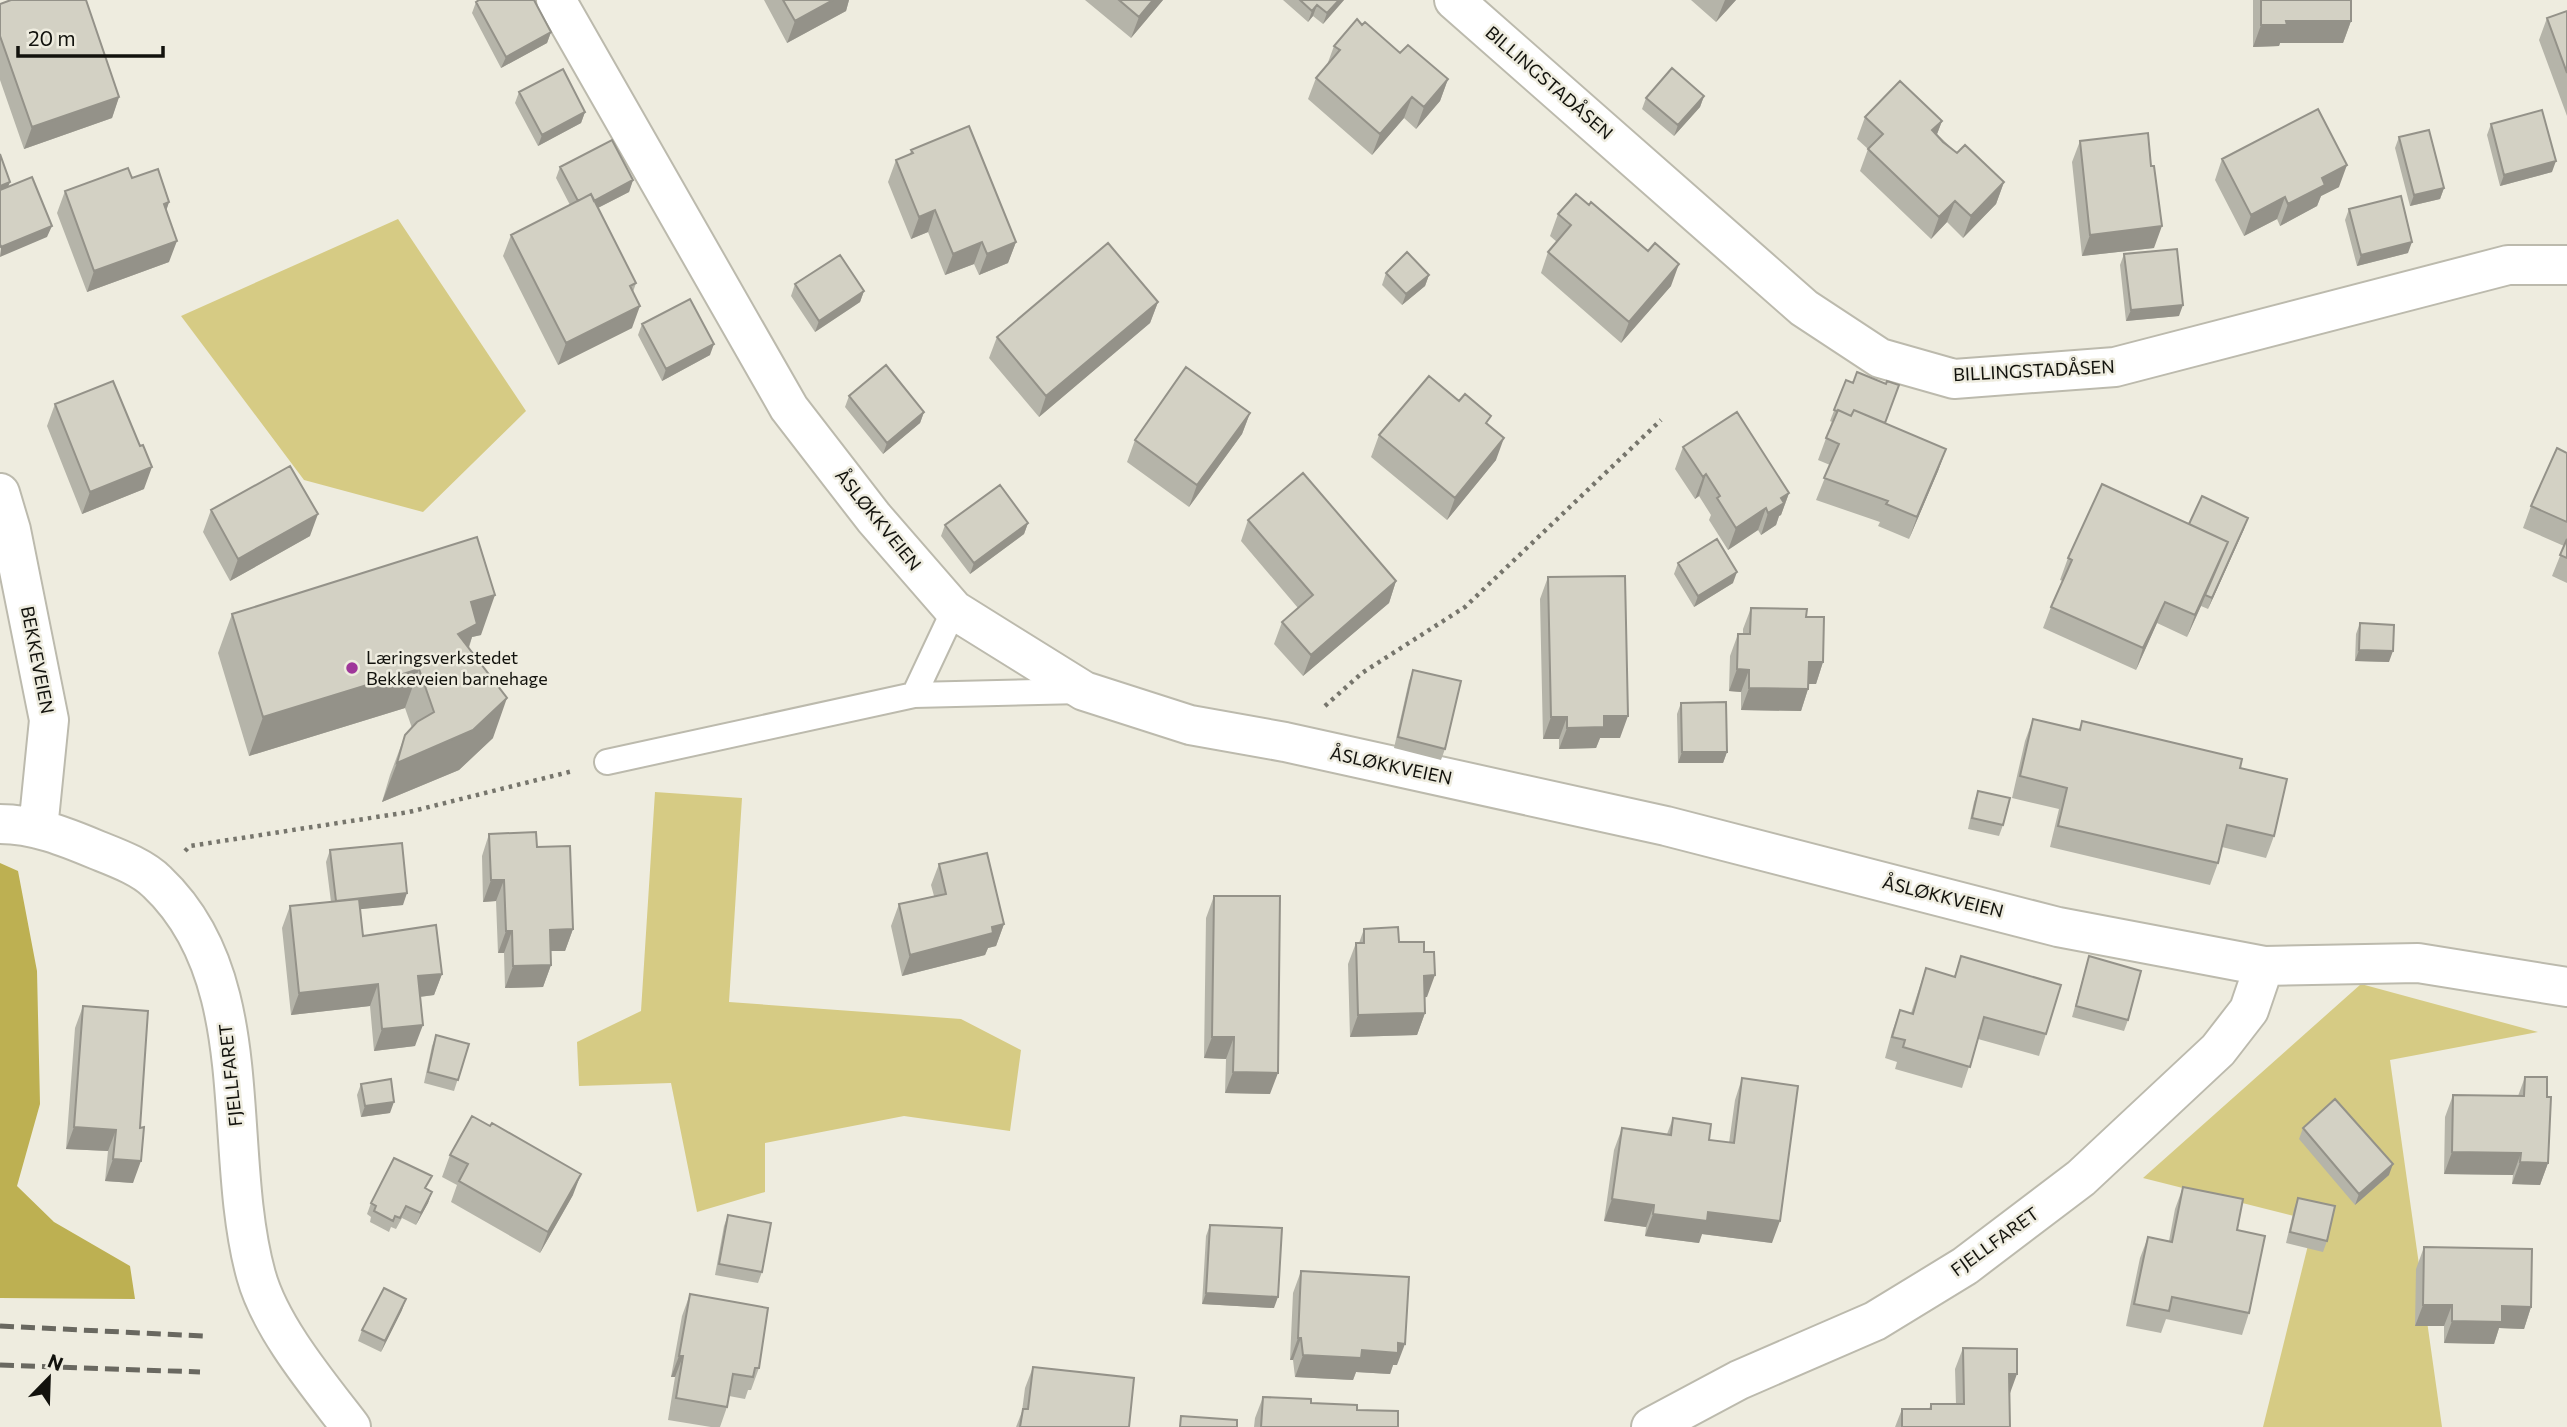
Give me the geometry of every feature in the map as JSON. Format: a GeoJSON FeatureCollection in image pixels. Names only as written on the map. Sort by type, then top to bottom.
{"type":"FeatureCollection","features":[{"type":"Feature","properties":{"kind":"street","name":"ÅSLØKKVEIEN"},"geometry":{"type":"LineString","coordinates":[[556,0],[789,408],[874,518],[954,610],[1084,691],[1190,725],[1285,742],[1666,826],[2058,927],[2264,966],[2418,963],[2567,987]]}},
{"type":"Feature","properties":{"kind":"street","name":"BILLINGSTADÅSEN"},"geometry":{"type":"LineString","coordinates":[[1454,0],[1804,308],[1880,358],[1954,379],[2115,368],[2508,265],[2567,265]]}},
{"type":"Feature","properties":{"kind":"street","name":"BEKKEVEIEN"},"geometry":{"type":"LineString","coordinates":[[0,493],[11,530],[49,720],[38,829]]}},
{"type":"Feature","properties":{"kind":"street","name":"FJELLFARET"},"geometry":{"type":"LineString","coordinates":[[0,824],[38,829],[120,859],[156,880],[205,944],[218,984],[227,1026],[245,1224],[256,1277],[286,1337],[351,1427]]}},
{"type":"Feature","properties":{"kind":"street","name":"FJELLFARET"},"geometry":{"type":"LineString","coordinates":[[1650,1427],[1739,1380],[1875,1321],[1976,1258],[2081,1178],[2218,1050],[2249,1010],[2264,966]]}},
{"type":"Feature","properties":{"kind":"lane"},"geometry":{"type":"LineString","coordinates":[[914,695],[954,610]]}},
{"type":"Feature","properties":{"kind":"lane"},"geometry":{"type":"LineString","coordinates":[[607,762],[914,695],[1084,691]]}},
{"type":"Feature","properties":{"kind":"path"},"geometry":{"type":"LineString","coordinates":[[1285,742],[1362,673],[1465,607],[1661,420]]}},
{"type":"Feature","properties":{"kind":"path"},"geometry":{"type":"LineString","coordinates":[[156,880],[190,846],[409,812],[607,762]]}},
{"type":"Feature","properties":{"kind":"shaded area"},"geometry":{"type":"Polygon","coordinates":[[[398,219],[526,411],[423,512],[304,480],[181,316],[398,219]]]}},
{"type":"Feature","properties":{"kind":"shaded area"},"geometry":{"type":"Polygon","coordinates":[[[655,792],[742,798],[729,1002],[961,1019],[1021,1050],[1010,1131],[904,1116],[765,1143],[765,1192],[697,1212],[671,1083],[579,1086],[577,1042],[641,1011],[655,792]]]}},
{"type":"Feature","properties":{"kind":"shaded area"},"geometry":{"type":"Polygon","coordinates":[[[0,863],[18,871],[37,971],[40,1104],[17,1186],[54,1222],[130,1266],[135,1299],[0,1298],[0,863]]]}},
{"type":"Feature","properties":{"kind":"shaded area"},"geometry":{"type":"Polygon","coordinates":[[[2361,984],[2538,1032],[2390,1060],[2442,1427],[2263,1427],[2314,1221],[2143,1178],[2361,984]]]}},
{"type":"Feature","properties":{"kind":"building"},"geometry":{"type":"Polygon","coordinates":[[[11,0],[86,0],[119,97],[32,127],[0,36],[0,4],[11,0]]]}},
{"type":"Feature","properties":{"kind":"building"},"geometry":{"type":"Polygon","coordinates":[[[534,0],[551,32],[506,57],[476,2],[534,0]]]}},
{"type":"Feature","properties":{"kind":"building"},"geometry":{"type":"Polygon","coordinates":[[[783,0],[833,0],[795,21],[783,0]]]}},
{"type":"Feature","properties":{"kind":"building"},"geometry":{"type":"Polygon","coordinates":[[[1119,0],[1153,0],[1139,17],[1119,0]]]}},
{"type":"Feature","properties":{"kind":"building"},"geometry":{"type":"Polygon","coordinates":[[[1300,0],[1339,0],[1327,13],[1317,5],[1312,11],[1300,0]]]}},
{"type":"Feature","properties":{"kind":"building"},"geometry":{"type":"Polygon","coordinates":[[[2261,0],[2351,0],[2351,21],[2286,21],[2287,25],[2261,25],[2261,0]]]}},
{"type":"Feature","properties":{"kind":"building"},"geometry":{"type":"Polygon","coordinates":[[[2567,11],[2567,73],[2547,18],[2567,11]]]}},
{"type":"Feature","properties":{"kind":"building"},"geometry":{"type":"Polygon","coordinates":[[[1357,19],[1362,25],[1365,22],[1400,53],[1408,45],[1448,79],[1424,107],[1412,97],[1380,134],[1316,78],[1340,50],[1334,46],[1357,19]]]}},
{"type":"Feature","properties":{"kind":"building"},"geometry":{"type":"Polygon","coordinates":[[[1672,68],[1704,96],[1678,125],[1646,98],[1672,68]]]}},
{"type":"Feature","properties":{"kind":"building"},"geometry":{"type":"Polygon","coordinates":[[[563,69],[585,112],[542,135],[519,92],[563,69]]]}},
{"type":"Feature","properties":{"kind":"building"},"geometry":{"type":"Polygon","coordinates":[[[1900,81],[1942,121],[1932,130],[1943,142],[1957,153],[1965,145],[2004,182],[1971,216],[1955,201],[1939,217],[1868,149],[1883,134],[1865,117],[1900,81]]]}},
{"type":"Feature","properties":{"kind":"building"},"geometry":{"type":"Polygon","coordinates":[[[2318,109],[2347,165],[2322,178],[2325,185],[2288,204],[2285,197],[2251,215],[2222,159],[2318,109]]]}},
{"type":"Feature","properties":{"kind":"building"},"geometry":{"type":"Polygon","coordinates":[[[2542,110],[2556,161],[2504,175],[2491,124],[2542,110]]]}},
{"type":"Feature","properties":{"kind":"building"},"geometry":{"type":"Polygon","coordinates":[[[969,126],[1016,242],[987,254],[982,242],[953,254],[935,210],[919,217],[896,160],[913,153],[911,150],[969,126]]]}},
{"type":"Feature","properties":{"kind":"building"},"geometry":{"type":"Polygon","coordinates":[[[2429,130],[2444,188],[2414,195],[2399,137],[2429,130]]]}},
{"type":"Feature","properties":{"kind":"building"},"geometry":{"type":"Polygon","coordinates":[[[2148,133],[2162,226],[2090,235],[2080,141],[2148,133]]]}},
{"type":"Feature","properties":{"kind":"building"},"geometry":{"type":"Polygon","coordinates":[[[612,140],[633,180],[594,201],[591,194],[578,201],[560,167],[612,140]]]}},
{"type":"Feature","properties":{"kind":"building"},"geometry":{"type":"Polygon","coordinates":[[[0,154],[10,182],[0,186],[0,154]]]}},
{"type":"Feature","properties":{"kind":"building"},"geometry":{"type":"Polygon","coordinates":[[[128,168],[132,178],[158,169],[169,202],[164,204],[177,241],[94,271],[65,191],[128,168]]]}},
{"type":"Feature","properties":{"kind":"building"},"geometry":{"type":"Polygon","coordinates":[[[32,177],[52,226],[1,247],[0,190],[32,177]]]}},
{"type":"Feature","properties":{"kind":"building"},"geometry":{"type":"Polygon","coordinates":[[[591,194],[636,283],[630,286],[640,306],[566,343],[511,235],[591,194]]]}},
{"type":"Feature","properties":{"kind":"building"},"geometry":{"type":"Polygon","coordinates":[[[1576,194],[1589,205],[1591,202],[1648,251],[1655,243],[1679,264],[1629,322],[1548,252],[1571,225],[1558,214],[1576,194]]]}},
{"type":"Feature","properties":{"kind":"building"},"geometry":{"type":"Polygon","coordinates":[[[2401,196],[2412,242],[2361,255],[2349,209],[2401,196]]]}},
{"type":"Feature","properties":{"kind":"building"},"geometry":{"type":"Polygon","coordinates":[[[1108,243],[1158,302],[1046,396],[997,337],[1108,243]]]}},
{"type":"Feature","properties":{"kind":"building"},"geometry":{"type":"Polygon","coordinates":[[[2177,249],[2183,305],[2131,310],[2124,254],[2177,249]]]}},
{"type":"Feature","properties":{"kind":"building"},"geometry":{"type":"Polygon","coordinates":[[[1407,252],[1429,275],[1406,294],[1386,273],[1407,252]]]}},
{"type":"Feature","properties":{"kind":"building"},"geometry":{"type":"Polygon","coordinates":[[[840,255],[864,291],[819,321],[795,284],[840,255]]]}},
{"type":"Feature","properties":{"kind":"building"},"geometry":{"type":"Polygon","coordinates":[[[690,299],[714,344],[666,369],[642,324],[690,299]]]}},
{"type":"Feature","properties":{"kind":"building"},"geometry":{"type":"Polygon","coordinates":[[[886,365],[924,412],[887,443],[849,396],[886,365]]]}},
{"type":"Feature","properties":{"kind":"building"},"geometry":{"type":"Polygon","coordinates":[[[1186,367],[1250,413],[1197,485],[1135,440],[1186,367]]]}},
{"type":"Feature","properties":{"kind":"building"},"geometry":{"type":"Polygon","coordinates":[[[1857,372],[1886,384],[1887,381],[1899,385],[1885,423],[1854,410],[1851,416],[1834,410],[1846,380],[1853,383],[1857,372]]]}},
{"type":"Feature","properties":{"kind":"building"},"geometry":{"type":"Polygon","coordinates":[[[1429,376],[1459,401],[1465,394],[1491,416],[1486,423],[1504,438],[1455,498],[1379,435],[1429,376]]]}},
{"type":"Feature","properties":{"kind":"building"},"geometry":{"type":"Polygon","coordinates":[[[113,381],[140,446],[143,445],[152,467],[90,492],[55,404],[113,381]]]}},
{"type":"Feature","properties":{"kind":"building"},"geometry":{"type":"Polygon","coordinates":[[[1838,410],[1851,416],[1854,410],[1946,449],[1917,517],[1886,504],[1888,501],[1824,478],[1839,444],[1826,438],[1838,410]]]}},
{"type":"Feature","properties":{"kind":"building"},"geometry":{"type":"Polygon","coordinates":[[[1737,412],[1789,493],[1781,498],[1784,503],[1768,513],[1766,508],[1736,528],[1706,474],[1703,477],[1683,447],[1737,412]]]}},
{"type":"Feature","properties":{"kind":"building"},"geometry":{"type":"Polygon","coordinates":[[[2557,448],[2567,453],[2567,522],[2531,506],[2557,448]]]}},
{"type":"Feature","properties":{"kind":"building"},"geometry":{"type":"Polygon","coordinates":[[[290,466],[318,514],[238,559],[211,510],[290,466]]]}},
{"type":"Feature","properties":{"kind":"building"},"geometry":{"type":"Polygon","coordinates":[[[1303,473],[1396,581],[1311,655],[1282,622],[1313,595],[1248,520],[1303,473]]]}},
{"type":"Feature","properties":{"kind":"building"},"geometry":{"type":"Polygon","coordinates":[[[2102,484],[2228,542],[2195,615],[2165,602],[2143,648],[2051,607],[2072,560],[2068,558],[2102,484]]]}},
{"type":"Feature","properties":{"kind":"building"},"geometry":{"type":"Polygon","coordinates":[[[1000,485],[1028,523],[974,563],[945,525],[1000,485]]]}},
{"type":"Feature","properties":{"kind":"building"},"geometry":{"type":"Polygon","coordinates":[[[2202,496],[2248,518],[2212,598],[2205,595],[2228,542],[2189,524],[2202,496]]]}},
{"type":"Feature","properties":{"kind":"building"},"geometry":{"type":"Polygon","coordinates":[[[477,537],[495,595],[471,602],[477,624],[458,634],[507,698],[473,730],[397,763],[405,735],[417,722],[434,712],[419,669],[263,717],[232,614],[477,537]]]}},
{"type":"Feature","properties":{"kind":"building"},"geometry":{"type":"Polygon","coordinates":[[[1717,539],[1737,572],[1698,596],[1678,563],[1717,539]]]}},
{"type":"Feature","properties":{"kind":"building"},"geometry":{"type":"Polygon","coordinates":[[[2567,539],[2567,558],[2560,555],[2567,539]]]}},
{"type":"Feature","properties":{"kind":"building"},"geometry":{"type":"Polygon","coordinates":[[[1625,576],[1628,716],[1604,716],[1604,727],[1567,728],[1567,717],[1551,717],[1548,577],[1625,576]]]}},
{"type":"Feature","properties":{"kind":"building"},"geometry":{"type":"Polygon","coordinates":[[[1751,608],[1807,609],[1806,617],[1824,617],[1823,662],[1809,662],[1808,689],[1749,688],[1749,670],[1737,669],[1738,634],[1750,634],[1751,608]]]}},
{"type":"Feature","properties":{"kind":"building"},"geometry":{"type":"Polygon","coordinates":[[[2360,623],[2394,625],[2393,651],[2359,650],[2360,623]]]}},
{"type":"Feature","properties":{"kind":"building"},"geometry":{"type":"Polygon","coordinates":[[[1413,670],[1461,681],[1445,749],[1398,737],[1413,670]]]}},
{"type":"Feature","properties":{"kind":"building"},"geometry":{"type":"Polygon","coordinates":[[[1726,702],[1727,752],[1682,752],[1681,703],[1726,702]]]}},
{"type":"Feature","properties":{"kind":"building"},"geometry":{"type":"Polygon","coordinates":[[[2033,719],[2080,730],[2082,721],[2242,759],[2240,768],[2287,779],[2274,836],[2227,825],[2218,863],[2058,826],[2067,788],[2020,776],[2033,719]]]}},
{"type":"Feature","properties":{"kind":"building"},"geometry":{"type":"Polygon","coordinates":[[[1978,791],[2010,798],[2003,825],[1972,818],[1978,791]]]}},
{"type":"Feature","properties":{"kind":"building"},"geometry":{"type":"Polygon","coordinates":[[[536,832],[537,847],[570,846],[573,929],[550,930],[551,965],[513,966],[512,931],[506,931],[504,880],[491,880],[489,834],[536,832]]]}},
{"type":"Feature","properties":{"kind":"building"},"geometry":{"type":"Polygon","coordinates":[[[402,843],[407,893],[336,901],[330,850],[402,843]]]}},
{"type":"Feature","properties":{"kind":"building"},"geometry":{"type":"Polygon","coordinates":[[[987,853],[1004,924],[992,927],[993,933],[910,955],[899,904],[946,894],[939,864],[987,853]]]}},
{"type":"Feature","properties":{"kind":"building"},"geometry":{"type":"Polygon","coordinates":[[[1214,896],[1280,896],[1278,1073],[1233,1072],[1234,1037],[1212,1037],[1214,896]]]}},
{"type":"Feature","properties":{"kind":"building"},"geometry":{"type":"Polygon","coordinates":[[[359,899],[363,936],[436,925],[442,974],[418,976],[423,1025],[382,1029],[378,984],[299,993],[290,906],[359,899]]]}},
{"type":"Feature","properties":{"kind":"building"},"geometry":{"type":"Polygon","coordinates":[[[1398,927],[1399,942],[1424,942],[1424,952],[1434,952],[1435,975],[1424,976],[1425,1013],[1358,1015],[1356,943],[1364,943],[1364,929],[1398,927]]]}},
{"type":"Feature","properties":{"kind":"building"},"geometry":{"type":"Polygon","coordinates":[[[1961,956],[2061,985],[2046,1034],[1984,1017],[1970,1067],[1903,1047],[1905,1040],[1892,1037],[1900,1010],[1913,1014],[1926,968],[1955,977],[1961,956]]]}},
{"type":"Feature","properties":{"kind":"building"},"geometry":{"type":"Polygon","coordinates":[[[2089,956],[2141,971],[2128,1020],[2076,1006],[2089,956]]]}},
{"type":"Feature","properties":{"kind":"building"},"geometry":{"type":"Polygon","coordinates":[[[83,1006],[148,1011],[140,1128],[144,1127],[141,1161],[113,1159],[116,1130],[74,1127],[83,1006]]]}},
{"type":"Feature","properties":{"kind":"building"},"geometry":{"type":"Polygon","coordinates":[[[436,1035],[469,1044],[458,1080],[428,1072],[436,1035]]]}},
{"type":"Feature","properties":{"kind":"building"},"geometry":{"type":"Polygon","coordinates":[[[2525,1077],[2547,1077],[2547,1097],[2551,1097],[2548,1163],[2520,1162],[2521,1153],[2452,1152],[2453,1095],[2524,1096],[2525,1077]]]}},
{"type":"Feature","properties":{"kind":"building"},"geometry":{"type":"Polygon","coordinates":[[[1742,1078],[1798,1086],[1780,1221],[1708,1212],[1707,1221],[1653,1214],[1654,1205],[1612,1199],[1622,1128],[1671,1135],[1673,1118],[1711,1124],[1709,1140],[1734,1143],[1742,1078]]]}},
{"type":"Feature","properties":{"kind":"building"},"geometry":{"type":"Polygon","coordinates":[[[391,1079],[394,1102],[365,1106],[361,1084],[391,1079]]]}},
{"type":"Feature","properties":{"kind":"building"},"geometry":{"type":"Polygon","coordinates":[[[2335,1099],[2393,1164],[2359,1194],[2303,1128],[2335,1099]]]}},
{"type":"Feature","properties":{"kind":"building"},"geometry":{"type":"Polygon","coordinates":[[[472,1116],[490,1126],[492,1123],[581,1174],[548,1232],[459,1181],[468,1164],[450,1155],[472,1116]]]}},
{"type":"Feature","properties":{"kind":"building"},"geometry":{"type":"Polygon","coordinates":[[[394,1158],[432,1176],[425,1188],[432,1192],[421,1213],[406,1206],[400,1218],[395,1216],[393,1221],[374,1211],[376,1206],[371,1203],[394,1158]]]}},
{"type":"Feature","properties":{"kind":"building"},"geometry":{"type":"Polygon","coordinates":[[[2183,1187],[2243,1199],[2237,1230],[2265,1236],[2249,1313],[2172,1297],[2169,1311],[2134,1304],[2148,1237],[2172,1242],[2183,1187]]]}},
{"type":"Feature","properties":{"kind":"building"},"geometry":{"type":"Polygon","coordinates":[[[2298,1198],[2335,1206],[2327,1241],[2290,1232],[2298,1198]]]}},
{"type":"Feature","properties":{"kind":"building"},"geometry":{"type":"Polygon","coordinates":[[[728,1215],[771,1223],[762,1272],[719,1264],[728,1215]]]}},
{"type":"Feature","properties":{"kind":"building"},"geometry":{"type":"Polygon","coordinates":[[[1210,1225],[1282,1228],[1278,1297],[1206,1293],[1210,1225]]]}},
{"type":"Feature","properties":{"kind":"building"},"geometry":{"type":"Polygon","coordinates":[[[2424,1247],[2532,1249],[2531,1307],[2502,1306],[2502,1322],[2452,1321],[2452,1305],[2423,1305],[2424,1247]]]}},
{"type":"Feature","properties":{"kind":"building"},"geometry":{"type":"Polygon","coordinates":[[[1301,1271],[1409,1277],[1405,1344],[1398,1343],[1398,1353],[1362,1350],[1361,1358],[1303,1355],[1301,1338],[1298,1338],[1301,1271]]]}},
{"type":"Feature","properties":{"kind":"building"},"geometry":{"type":"Polygon","coordinates":[[[384,1288],[406,1299],[385,1341],[362,1330],[384,1288]]]}},
{"type":"Feature","properties":{"kind":"building"},"geometry":{"type":"Polygon","coordinates":[[[690,1294],[768,1308],[759,1368],[755,1368],[753,1377],[733,1374],[727,1407],[676,1398],[683,1356],[679,1356],[690,1294]]]}},
{"type":"Feature","properties":{"kind":"building"},"geometry":{"type":"Polygon","coordinates":[[[1963,1348],[2017,1349],[2017,1374],[2009,1374],[2010,1427],[1902,1427],[1902,1409],[1931,1409],[1931,1404],[1964,1404],[1963,1348]]]}},
{"type":"Feature","properties":{"kind":"building"},"geometry":{"type":"Polygon","coordinates":[[[1033,1367],[1134,1378],[1129,1427],[1020,1427],[1023,1409],[1028,1409],[1033,1367]]]}},
{"type":"Feature","properties":{"kind":"building"},"geometry":{"type":"Polygon","coordinates":[[[1263,1397],[1357,1405],[1357,1410],[1398,1411],[1398,1427],[1261,1427],[1263,1397]]]}},
{"type":"Feature","properties":{"kind":"building"},"geometry":{"type":"Polygon","coordinates":[[[1181,1416],[1237,1420],[1237,1427],[1180,1427],[1181,1416]]]}},
{"type":"Feature","properties":{"kind":"railway"},"geometry":{"type":"LineString","coordinates":[[0,1326],[203,1336]]}},
{"type":"Feature","properties":{"kind":"railway"},"geometry":{"type":"LineString","coordinates":[[0,1365],[200,1372]]}},
{"type":"Feature","properties":{"kind":"place","name":"Læringsverkstedet Bekkeveien barnehage"},"geometry":{"type":"Point","coordinates":[352,668]}}]}
